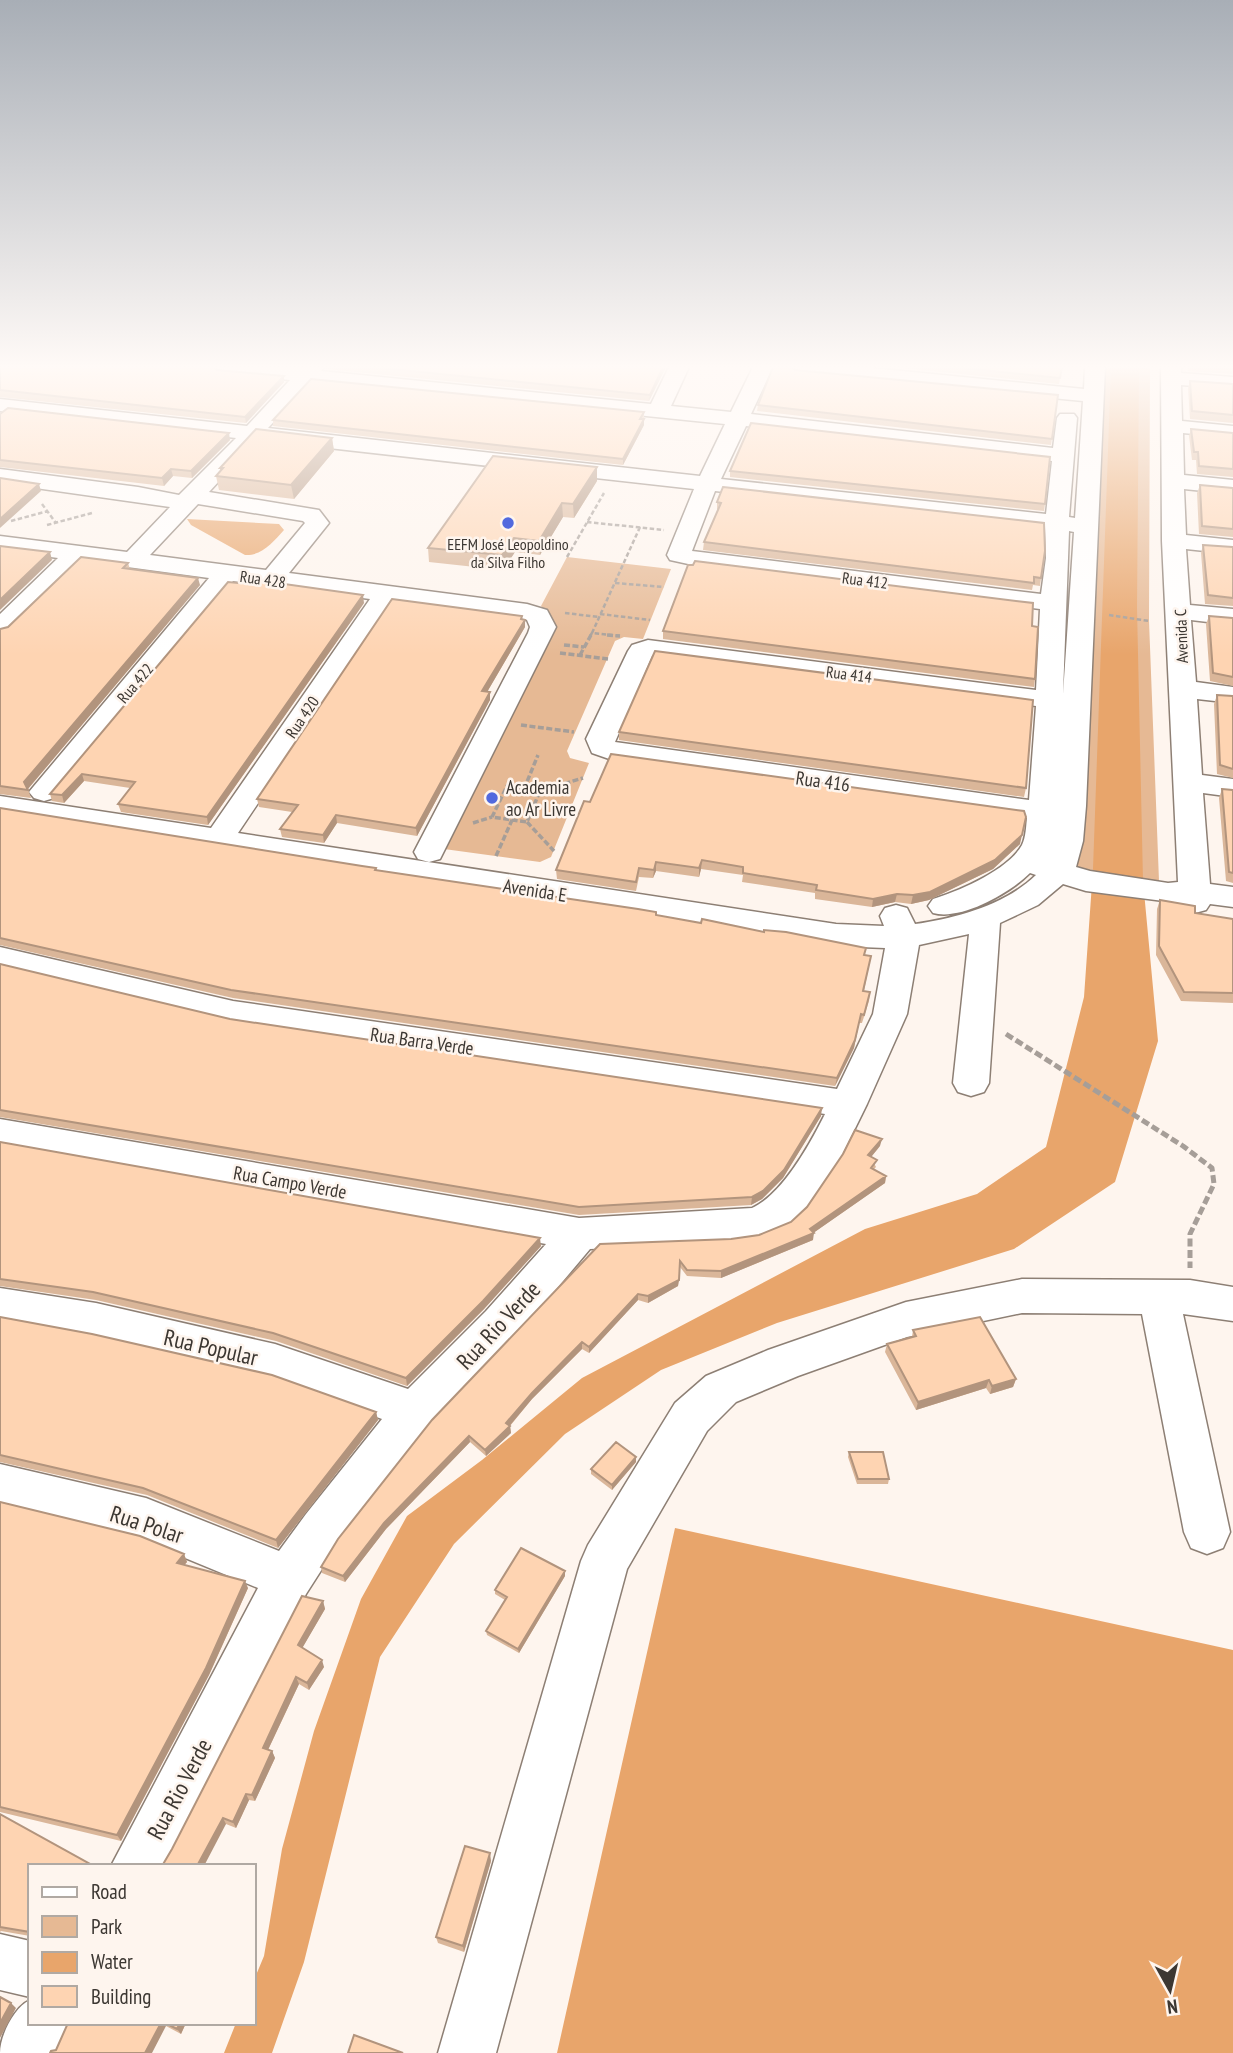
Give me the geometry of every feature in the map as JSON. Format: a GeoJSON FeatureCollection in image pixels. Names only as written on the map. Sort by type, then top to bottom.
{"type":"FeatureCollection","features":[{"type":"Feature","properties":{"kind":"street"},"geometry":{"type":"LineString","coordinates":[[131,562],[222,463]]}},
{"type":"Feature","properties":{"kind":"street"},"geometry":{"type":"LineString","coordinates":[[507,463],[1086,526]]}},
{"type":"Feature","properties":{"kind":"street"},"geometry":{"type":"LineString","coordinates":[[682,543],[717,463]]}},
{"type":"Feature","properties":{"kind":"street"},"geometry":{"type":"LineString","coordinates":[[1063,463],[1057,521],[1058,558],[1053,603],[1044,811],[1035,851],[1026,860],[1072,877],[1184,896],[1233,909]]}},
{"type":"Feature","properties":{"kind":"street"},"geometry":{"type":"LineString","coordinates":[[1072,877],[1066,852],[1071,806],[1086,526],[1084,463]]}},
{"type":"Feature","properties":{"kind":"street","name":"Avenida C"},"geometry":{"type":"LineString","coordinates":[[1175,463],[1174,541],[1180,611],[1187,782],[1184,896]]}},
{"type":"Feature","properties":{"kind":"street"},"geometry":{"type":"LineString","coordinates":[[0,476],[312,515],[317,523],[271,580]]}},
{"type":"Feature","properties":{"kind":"street"},"geometry":{"type":"LineString","coordinates":[[1175,481],[1233,487]]}},
{"type":"Feature","properties":{"kind":"street"},"geometry":{"type":"LineString","coordinates":[[1174,541],[1233,547]]}},
{"type":"Feature","properties":{"kind":"street","name":"Rua 412"},"geometry":{"type":"LineString","coordinates":[[682,543],[702,560],[1053,603]]}},
{"type":"Feature","properties":{"kind":"street","name":"Rua 428"},"geometry":{"type":"LineString","coordinates":[[0,544],[538,615],[543,626],[541,633],[429,852]]}},
{"type":"Feature","properties":{"kind":"street"},"geometry":{"type":"LineString","coordinates":[[0,628],[75,555]]}},
{"type":"Feature","properties":{"kind":"street","name":"Rua 422"},"geometry":{"type":"LineString","coordinates":[[44,792],[226,573]]}},
{"type":"Feature","properties":{"kind":"street","name":"Rua 420"},"geometry":{"type":"LineString","coordinates":[[225,831],[386,594]]}},
{"type":"Feature","properties":{"kind":"street"},"geometry":{"type":"LineString","coordinates":[[1180,611],[1233,617]]}},
{"type":"Feature","properties":{"kind":"street","name":"Rua 414"},"geometry":{"type":"LineString","coordinates":[[636,643],[1050,700]]}},
{"type":"Feature","properties":{"kind":"street","name":"Rua 416"},"geometry":{"type":"LineString","coordinates":[[636,643],[641,651],[600,739],[602,747],[615,752],[1044,811]]}},
{"type":"Feature","properties":{"kind":"street"},"geometry":{"type":"LineString","coordinates":[[1182,689],[1233,695]]}},
{"type":"Feature","properties":{"kind":"street"},"geometry":{"type":"LineString","coordinates":[[1187,782],[1233,788]]}},
{"type":"Feature","properties":{"kind":"street","name":"Avenida E"},"geometry":{"type":"LineString","coordinates":[[0,785],[225,831]]}},
{"type":"Feature","properties":{"kind":"street","name":"Avenida E"},"geometry":{"type":"LineString","coordinates":[[0,805],[225,831],[809,931],[900,926],[949,928],[983,917],[1072,877]]}},
{"type":"Feature","properties":{"kind":"street","name":"Avenida E"},"geometry":{"type":"LineString","coordinates":[[329,848],[429,852],[793,910],[860,916],[900,926],[968,899],[1002,879],[1026,860]]}},
{"type":"Feature","properties":{"kind":"street"},"geometry":{"type":"LineString","coordinates":[[1184,896],[1233,897]]}},
{"type":"Feature","properties":{"kind":"street"},"geometry":{"type":"LineString","coordinates":[[971,1083],[979,1019],[985,934],[983,917]]}},
{"type":"Feature","properties":{"kind":"street"},"geometry":{"type":"LineString","coordinates":[[579,1234],[730,1227],[757,1223],[775,1214],[790,1200],[827,1149],[890,1014],[900,926]]}},
{"type":"Feature","properties":{"kind":"street","name":"Rua Barra Verde"},"geometry":{"type":"LineString","coordinates":[[0,958],[233,1013],[849,1104]]}},
{"type":"Feature","properties":{"kind":"street","name":"Rua Campo Verde"},"geometry":{"type":"LineString","coordinates":[[0,1133],[579,1234]]}},
{"type":"Feature","properties":{"kind":"street","name":"Rua Rio Verde"},"geometry":{"type":"LineString","coordinates":[[139,1864],[289,1578],[321,1528],[415,1411],[501,1324],[579,1234]]}},
{"type":"Feature","properties":{"kind":"street"},"geometry":{"type":"LineString","coordinates":[[467,2053],[605,1561],[691,1417],[721,1388],[832,1346],[906,1320],[1021,1296],[1174,1297],[1233,1304]]}},
{"type":"Feature","properties":{"kind":"street"},"geometry":{"type":"LineString","coordinates":[[1174,1297],[1207,1532]]}},
{"type":"Feature","properties":{"kind":"street","name":"Rua Popular"},"geometry":{"type":"LineString","coordinates":[[0,1305],[96,1321],[275,1362],[415,1411]]}},
{"type":"Feature","properties":{"kind":"street","name":"Rua Polar"},"geometry":{"type":"LineString","coordinates":[[0,1485],[146,1520],[289,1578]]}},
{"type":"Feature","properties":{"kind":"street"},"geometry":{"type":"LineString","coordinates":[[0,1962],[28,1969]]}},
{"type":"Feature","properties":{"kind":"street"},"geometry":{"type":"LineString","coordinates":[[25,2053],[43,2025]]}},
{"type":"Feature","properties":{"kind":"path"},"geometry":{"type":"LineString","coordinates":[[567,557],[616,475]]}},
{"type":"Feature","properties":{"kind":"path"},"geometry":{"type":"LineString","coordinates":[[0,525],[48,511]]}},
{"type":"Feature","properties":{"kind":"path"},"geometry":{"type":"LineString","coordinates":[[43,526],[95,512]]}},
{"type":"Feature","properties":{"kind":"path"},"geometry":{"type":"LineString","coordinates":[[587,522],[640,527],[682,543]]}},
{"type":"Feature","properties":{"kind":"path"},"geometry":{"type":"LineString","coordinates":[[580,655],[640,527]]}},
{"type":"Feature","properties":{"kind":"path"},"geometry":{"type":"LineString","coordinates":[[615,583],[664,587]]}},
{"type":"Feature","properties":{"kind":"path"},"geometry":{"type":"LineString","coordinates":[[558,612],[650,620]]}},
{"type":"Feature","properties":{"kind":"path"},"geometry":{"type":"LineString","coordinates":[[1104,615],[1149,621]]}},
{"type":"Feature","properties":{"kind":"path"},"geometry":{"type":"LineString","coordinates":[[592,633],[636,643]]}},
{"type":"Feature","properties":{"kind":"path"},"geometry":{"type":"LineString","coordinates":[[552,652],[608,659]]}},
{"type":"Feature","properties":{"kind":"path"},"geometry":{"type":"LineString","coordinates":[[514,724],[575,732]]}},
{"type":"Feature","properties":{"kind":"path"},"geometry":{"type":"LineString","coordinates":[[524,789],[538,755]]}},
{"type":"Feature","properties":{"kind":"path"},"geometry":{"type":"LineString","coordinates":[[554,851],[527,822],[492,817],[507,786],[540,791],[583,778]]}},
{"type":"Feature","properties":{"kind":"path"},"geometry":{"type":"LineString","coordinates":[[527,822],[540,791]]}},
{"type":"Feature","properties":{"kind":"path"},"geometry":{"type":"LineString","coordinates":[[496,856],[512,820]]}},
{"type":"Feature","properties":{"kind":"path"},"geometry":{"type":"LineString","coordinates":[[979,1019],[1183,1146],[1212,1168],[1214,1184],[1190,1234],[1174,1297]]}},
{"type":"Feature","properties":{"kind":"green space"},"geometry":{"type":"Polygon","coordinates":[[[1094,463],[1150,463],[1149,621],[1159,881],[1148,886],[1083,878],[1071,860],[1094,463]]]}},
{"type":"Feature","properties":{"kind":"green space"},"geometry":{"type":"Polygon","coordinates":[[[567,557],[671,569],[643,639],[624,637],[615,641],[567,751],[570,758],[589,763],[551,857],[540,862],[444,849],[550,618],[541,606],[567,557]]]}},
{"type":"Feature","properties":{"kind":"water"},"geometry":{"type":"Polygon","coordinates":[[[1108,463],[1138,463],[1137,608],[1143,881],[1158,1041],[1115,1182],[1014,1249],[777,1323],[661,1370],[565,1434],[454,1544],[380,1657],[304,1962],[272,2053],[224,2053],[235,2025],[256,2025],[256,1975],[264,1956],[282,1849],[314,1731],[361,1599],[407,1516],[482,1460],[582,1378],[865,1229],[977,1194],[1046,1147],[1084,997],[1093,869],[1108,463]]]}},
{"type":"Feature","properties":{"kind":"water"},"geometry":{"type":"Polygon","coordinates":[[[187,519],[279,524],[284,530],[262,551],[245,555],[191,525],[187,519]]]}},
{"type":"Feature","properties":{"kind":"water"},"geometry":{"type":"Polygon","coordinates":[[[675,1528],[1233,1650],[1233,2053],[557,2053],[675,1528]]]}},
{"type":"Feature","properties":{"kind":"building"},"geometry":{"type":"Polygon","coordinates":[[[25,463],[199,463],[191,471],[171,469],[162,478],[25,463]]]}},
{"type":"Feature","properties":{"kind":"building"},"geometry":{"type":"Polygon","coordinates":[[[225,463],[310,463],[291,485],[216,476],[223,468],[220,468],[225,463]]]}},
{"type":"Feature","properties":{"kind":"building","name":"EEFM José Leopoldino da Silva Filho"},"geometry":{"type":"Polygon","coordinates":[[[488,463],[557,463],[597,467],[573,504],[562,503],[539,541],[514,538],[502,555],[428,548],[488,463]]]}},
{"type":"Feature","properties":{"kind":"building"},"geometry":{"type":"Polygon","coordinates":[[[734,463],[1049,463],[1045,504],[730,471],[734,463]]]}},
{"type":"Feature","properties":{"kind":"building"},"geometry":{"type":"Polygon","coordinates":[[[1199,463],[1233,463],[1233,469],[1199,466],[1199,463]]]}},
{"type":"Feature","properties":{"kind":"building"},"geometry":{"type":"Polygon","coordinates":[[[0,478],[39,484],[0,519],[0,478]]]}},
{"type":"Feature","properties":{"kind":"building"},"geometry":{"type":"Polygon","coordinates":[[[1200,485],[1233,488],[1233,529],[1202,526],[1200,485]]]}},
{"type":"Feature","properties":{"kind":"building"},"geometry":{"type":"Polygon","coordinates":[[[723,487],[1044,523],[1045,551],[1041,578],[1034,577],[1034,583],[704,542],[721,503],[717,502],[723,487]]]}},
{"type":"Feature","properties":{"kind":"building"},"geometry":{"type":"Polygon","coordinates":[[[1203,545],[1233,547],[1233,598],[1208,595],[1203,545]]]}},
{"type":"Feature","properties":{"kind":"building"},"geometry":{"type":"Polygon","coordinates":[[[0,546],[50,552],[0,600],[0,546]]]}},
{"type":"Feature","properties":{"kind":"building"},"geometry":{"type":"Polygon","coordinates":[[[81,557],[128,563],[123,568],[198,578],[24,782],[28,790],[0,786],[0,629],[8,627],[81,557]]]}},
{"type":"Feature","properties":{"kind":"building"},"geometry":{"type":"Polygon","coordinates":[[[695,561],[1033,603],[1032,626],[1038,627],[1035,679],[663,631],[688,565],[693,565],[695,561]]]}},
{"type":"Feature","properties":{"kind":"building"},"geometry":{"type":"Polygon","coordinates":[[[242,578],[363,595],[207,817],[118,804],[135,782],[82,774],[62,795],[50,794],[228,582],[238,583],[242,578]]]}},
{"type":"Feature","properties":{"kind":"building"},"geometry":{"type":"Polygon","coordinates":[[[392,599],[522,616],[521,619],[525,620],[482,691],[490,692],[416,828],[336,815],[323,835],[280,829],[298,805],[257,799],[392,599]]]}},
{"type":"Feature","properties":{"kind":"building"},"geometry":{"type":"Polygon","coordinates":[[[1209,616],[1233,618],[1233,677],[1213,673],[1209,616]]]}},
{"type":"Feature","properties":{"kind":"building"},"geometry":{"type":"Polygon","coordinates":[[[655,651],[1033,700],[1026,788],[619,732],[655,651]]]}},
{"type":"Feature","properties":{"kind":"building"},"geometry":{"type":"Polygon","coordinates":[[[1217,695],[1233,696],[1233,769],[1220,765],[1217,695]]]}},
{"type":"Feature","properties":{"kind":"building"},"geometry":{"type":"Polygon","coordinates":[[[611,754],[1024,811],[1026,817],[1022,835],[995,860],[930,892],[913,895],[897,894],[873,899],[816,890],[817,885],[743,873],[743,867],[702,860],[699,868],[656,862],[654,870],[639,868],[636,882],[556,870],[584,801],[590,802],[611,754]]]}},
{"type":"Feature","properties":{"kind":"building"},"geometry":{"type":"Polygon","coordinates":[[[1222,789],[1233,790],[1233,873],[1229,872],[1222,789]]]}},
{"type":"Feature","properties":{"kind":"building"},"geometry":{"type":"Polygon","coordinates":[[[0,808],[376,868],[375,870],[638,909],[701,923],[702,919],[764,932],[786,932],[866,948],[864,955],[871,956],[863,991],[870,992],[855,1040],[837,1078],[231,990],[0,938],[0,808]]]}},
{"type":"Feature","properties":{"kind":"building"},"geometry":{"type":"Polygon","coordinates":[[[1160,900],[1195,906],[1195,913],[1233,919],[1233,993],[1184,992],[1159,946],[1160,900]]]}},
{"type":"Feature","properties":{"kind":"building"},"geometry":{"type":"Polygon","coordinates":[[[0,964],[230,1019],[822,1108],[784,1170],[763,1191],[752,1197],[579,1207],[0,1110],[0,964]]]}},
{"type":"Feature","properties":{"kind":"building"},"geometry":{"type":"Polygon","coordinates":[[[855,1130],[882,1139],[868,1155],[877,1160],[871,1168],[886,1176],[810,1229],[814,1233],[721,1271],[687,1270],[680,1261],[679,1280],[648,1296],[638,1294],[589,1347],[582,1342],[532,1393],[506,1423],[510,1426],[485,1450],[469,1436],[384,1523],[343,1576],[321,1567],[338,1539],[432,1420],[600,1244],[731,1239],[759,1235],[791,1222],[807,1207],[843,1154],[855,1130]]]}},
{"type":"Feature","properties":{"kind":"building"},"geometry":{"type":"Polygon","coordinates":[[[0,1142],[540,1238],[483,1301],[406,1378],[273,1333],[93,1292],[0,1279],[0,1142]]]}},
{"type":"Feature","properties":{"kind":"building"},"geometry":{"type":"Polygon","coordinates":[[[0,1317],[92,1334],[272,1375],[376,1412],[276,1540],[143,1488],[0,1455],[0,1317]]]}},
{"type":"Feature","properties":{"kind":"building"},"geometry":{"type":"Polygon","coordinates":[[[980,1317],[1016,1379],[992,1386],[989,1380],[918,1402],[887,1344],[916,1336],[913,1330],[980,1317]]]}},
{"type":"Feature","properties":{"kind":"building"},"geometry":{"type":"Polygon","coordinates":[[[616,1442],[636,1457],[612,1485],[591,1469],[616,1442]]]}},
{"type":"Feature","properties":{"kind":"building"},"geometry":{"type":"Polygon","coordinates":[[[849,1452],[883,1452],[889,1479],[858,1479],[849,1452]]]}},
{"type":"Feature","properties":{"kind":"building"},"geometry":{"type":"Polygon","coordinates":[[[0,1502],[140,1536],[184,1554],[177,1563],[245,1581],[206,1668],[117,1835],[0,1807],[0,1502]]]}},
{"type":"Feature","properties":{"kind":"building"},"geometry":{"type":"Polygon","coordinates":[[[521,1548],[565,1571],[518,1649],[486,1631],[507,1597],[495,1590],[521,1548]]]}},
{"type":"Feature","properties":{"kind":"building"},"geometry":{"type":"Polygon","coordinates":[[[302,1596],[323,1601],[298,1645],[322,1660],[307,1683],[296,1677],[263,1748],[272,1751],[252,1795],[246,1794],[233,1822],[223,1818],[198,1864],[163,1864],[302,1596]]]}},
{"type":"Feature","properties":{"kind":"building"},"geometry":{"type":"Polygon","coordinates":[[[0,1814],[90,1864],[28,1864],[28,1932],[0,1927],[0,1814]]]}},
{"type":"Feature","properties":{"kind":"building"},"geometry":{"type":"Polygon","coordinates":[[[465,1846],[490,1853],[463,1946],[436,1937],[465,1846]]]}},
{"type":"Feature","properties":{"kind":"building"},"geometry":{"type":"Polygon","coordinates":[[[0,1997],[11,2003],[0,2023],[0,1997]]]}},
{"type":"Feature","properties":{"kind":"building"},"geometry":{"type":"Polygon","coordinates":[[[67,2025],[160,2025],[145,2053],[50,2053],[56,2050],[67,2025]]]}},
{"type":"Feature","properties":{"kind":"building"},"geometry":{"type":"Polygon","coordinates":[[[354,2035],[403,2053],[348,2053],[354,2035]]]}},
{"type":"Feature","properties":{"kind":"place","name":"EEFM José Leopoldino da Silva Filho"},"geometry":{"type":"Point","coordinates":[508,523]}},
{"type":"Feature","properties":{"kind":"place","name":"Academia ao Ar Livre"},"geometry":{"type":"Point","coordinates":[492,798]}}]}
